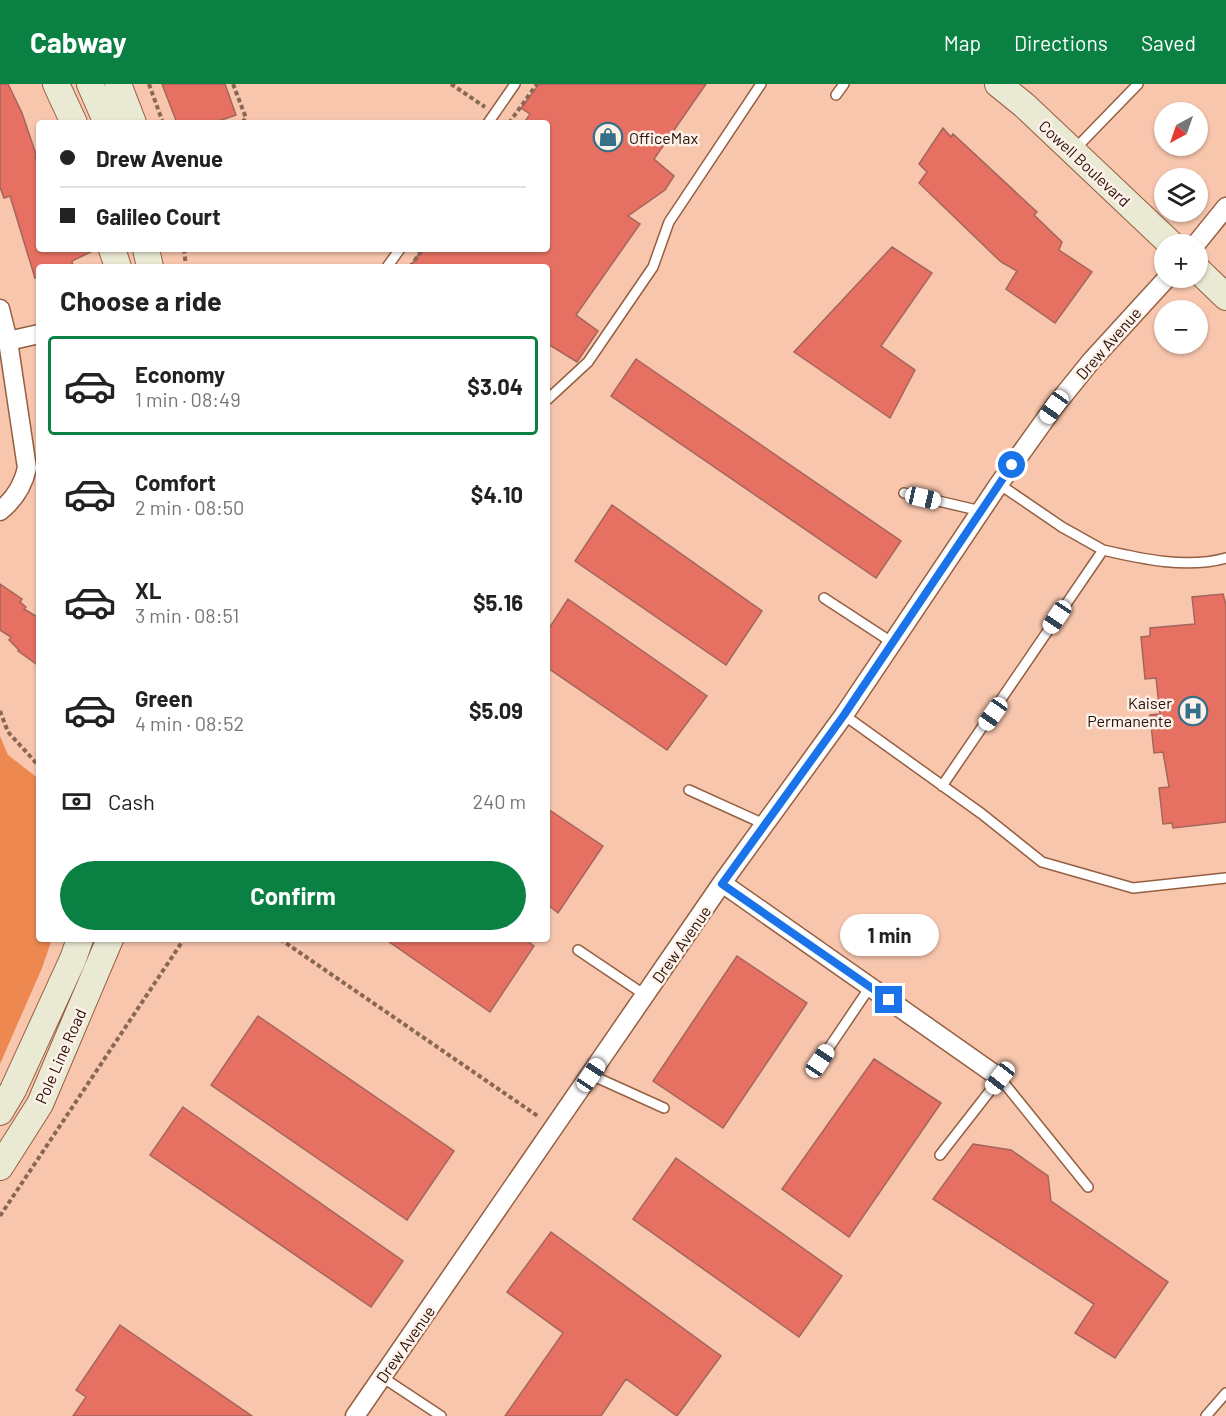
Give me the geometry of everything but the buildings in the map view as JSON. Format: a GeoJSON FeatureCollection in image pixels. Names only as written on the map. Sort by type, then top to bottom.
{"type":"FeatureCollection","features":[{"type":"Feature","properties":{"kind":"main road"},"geometry":{"type":"LineString","coordinates":[[56,84],[73,120]]}},
{"type":"Feature","properties":{"kind":"main road"},"geometry":{"type":"LineString","coordinates":[[90,84],[106,120]]}},
{"type":"Feature","properties":{"kind":"main road"},"geometry":{"type":"LineString","coordinates":[[118,84],[132,120]]}},
{"type":"Feature","properties":{"kind":"main road","name":"Cowell Boulevard"},"geometry":{"type":"LineString","coordinates":[[998,84],[1024,105],[1160,234]]}},
{"type":"Feature","properties":{"kind":"main road"},"geometry":{"type":"LineString","coordinates":[[1208,280],[1226,297]]}},
{"type":"Feature","properties":{"kind":"main road","name":"Pole Line Road"},"geometry":{"type":"LineString","coordinates":[[0,1112],[14,1090],[79,942]]}},
{"type":"Feature","properties":{"kind":"main road","name":"Pole Line Road"},"geometry":{"type":"LineString","coordinates":[[0,1167],[40,1104],[109,942]]}},
{"type":"Feature","properties":{"kind":"street"},"geometry":{"type":"LineString","coordinates":[[1204,234],[1226,207]]}},
{"type":"Feature","properties":{"kind":"street","name":"Drew Avenue"},"geometry":{"type":"LineString","coordinates":[[355,1416],[722,884],[844,715],[999,484],[1054,407],[1092,360],[1158,288]]}},
{"type":"Feature","properties":{"kind":"street"},"geometry":{"type":"LineString","coordinates":[[0,309],[8,341],[27,468],[23,485],[15,497],[0,511]]}},
{"type":"Feature","properties":{"kind":"street"},"geometry":{"type":"LineString","coordinates":[[8,341],[36,335]]}},
{"type":"Feature","properties":{"kind":"street"},"geometry":{"type":"LineString","coordinates":[[722,884],[1000,1078]]}},
{"type":"Feature","properties":{"kind":"lane"},"geometry":{"type":"LineString","coordinates":[[490,120],[515,84]]}},
{"type":"Feature","properties":{"kind":"lane"},"geometry":{"type":"LineString","coordinates":[[550,397],[588,362],[653,267],[669,222],[761,84]]}},
{"type":"Feature","properties":{"kind":"lane"},"geometry":{"type":"LineString","coordinates":[[836,96],[844,84]]}},
{"type":"Feature","properties":{"kind":"lane"},"geometry":{"type":"LineString","coordinates":[[1073,152],[1138,84]]}},
{"type":"Feature","properties":{"kind":"lane"},"geometry":{"type":"LineString","coordinates":[[999,484],[1062,527],[1103,550],[1185,564],[1226,558]]}},
{"type":"Feature","properties":{"kind":"lane"},"geometry":{"type":"LineString","coordinates":[[904,493],[981,512]]}},
{"type":"Feature","properties":{"kind":"lane"},"geometry":{"type":"LineString","coordinates":[[942,786],[1103,550]]}},
{"type":"Feature","properties":{"kind":"lane"},"geometry":{"type":"LineString","coordinates":[[824,598],[893,643]]}},
{"type":"Feature","properties":{"kind":"lane"},"geometry":{"type":"LineString","coordinates":[[844,715],[982,814],[1042,862],[1133,888],[1226,878]]}},
{"type":"Feature","properties":{"kind":"lane"},"geometry":{"type":"LineString","coordinates":[[689,790],[764,824]]}},
{"type":"Feature","properties":{"kind":"lane"},"geometry":{"type":"LineString","coordinates":[[578,950],[645,995]]}},
{"type":"Feature","properties":{"kind":"lane"},"geometry":{"type":"LineString","coordinates":[[820,1061],[870,987]]}},
{"type":"Feature","properties":{"kind":"lane"},"geometry":{"type":"LineString","coordinates":[[591,1075],[664,1108]]}},
{"type":"Feature","properties":{"kind":"lane"},"geometry":{"type":"LineString","coordinates":[[940,1155],[1000,1078],[1088,1187]]}},
{"type":"Feature","properties":{"kind":"lane"},"geometry":{"type":"LineString","coordinates":[[382,1377],[441,1416]]}},
{"type":"Feature","properties":{"kind":"lane"},"geometry":{"type":"LineString","coordinates":[[1209,1415],[1226,1393]]}},
{"type":"Feature","properties":{"kind":"path"},"geometry":{"type":"LineString","coordinates":[[149,84],[162,120]]}},
{"type":"Feature","properties":{"kind":"path"},"geometry":{"type":"LineString","coordinates":[[233,84],[246,118],[244,120]]}},
{"type":"Feature","properties":{"kind":"path"},"geometry":{"type":"LineString","coordinates":[[451,84],[504,120]]}},
{"type":"Feature","properties":{"kind":"path"},"geometry":{"type":"LineString","coordinates":[[511,120],[537,84]]}},
{"type":"Feature","properties":{"kind":"path"},"geometry":{"type":"LineString","coordinates":[[0,711],[8,732],[36,763]]}},
{"type":"Feature","properties":{"kind":"path"},"geometry":{"type":"LineString","coordinates":[[0,1216],[182,942]]}},
{"type":"Feature","properties":{"kind":"path"},"geometry":{"type":"LineString","coordinates":[[284,942],[555,1128]]}},
{"type":"Feature","properties":{"kind":"shaded area"},"geometry":{"type":"Polygon","coordinates":[[[0,736],[8,755],[36,777],[36,942],[51,942],[0,1064],[0,736]]]}},
{"type":"Feature","properties":{"kind":"place","name":"OfficeMax"},"geometry":{"type":"Point","coordinates":[608,137]}},
{"type":"Feature","properties":{"kind":"place","name":"Kaiser Permanente"},"geometry":{"type":"Point","coordinates":[1193,711]}},
{"type":"Feature","properties":{"kind":"route"},"geometry":{"type":"LineString","coordinates":[[889,1000],[722,884],[844,715],[1012,465]]}}]}
